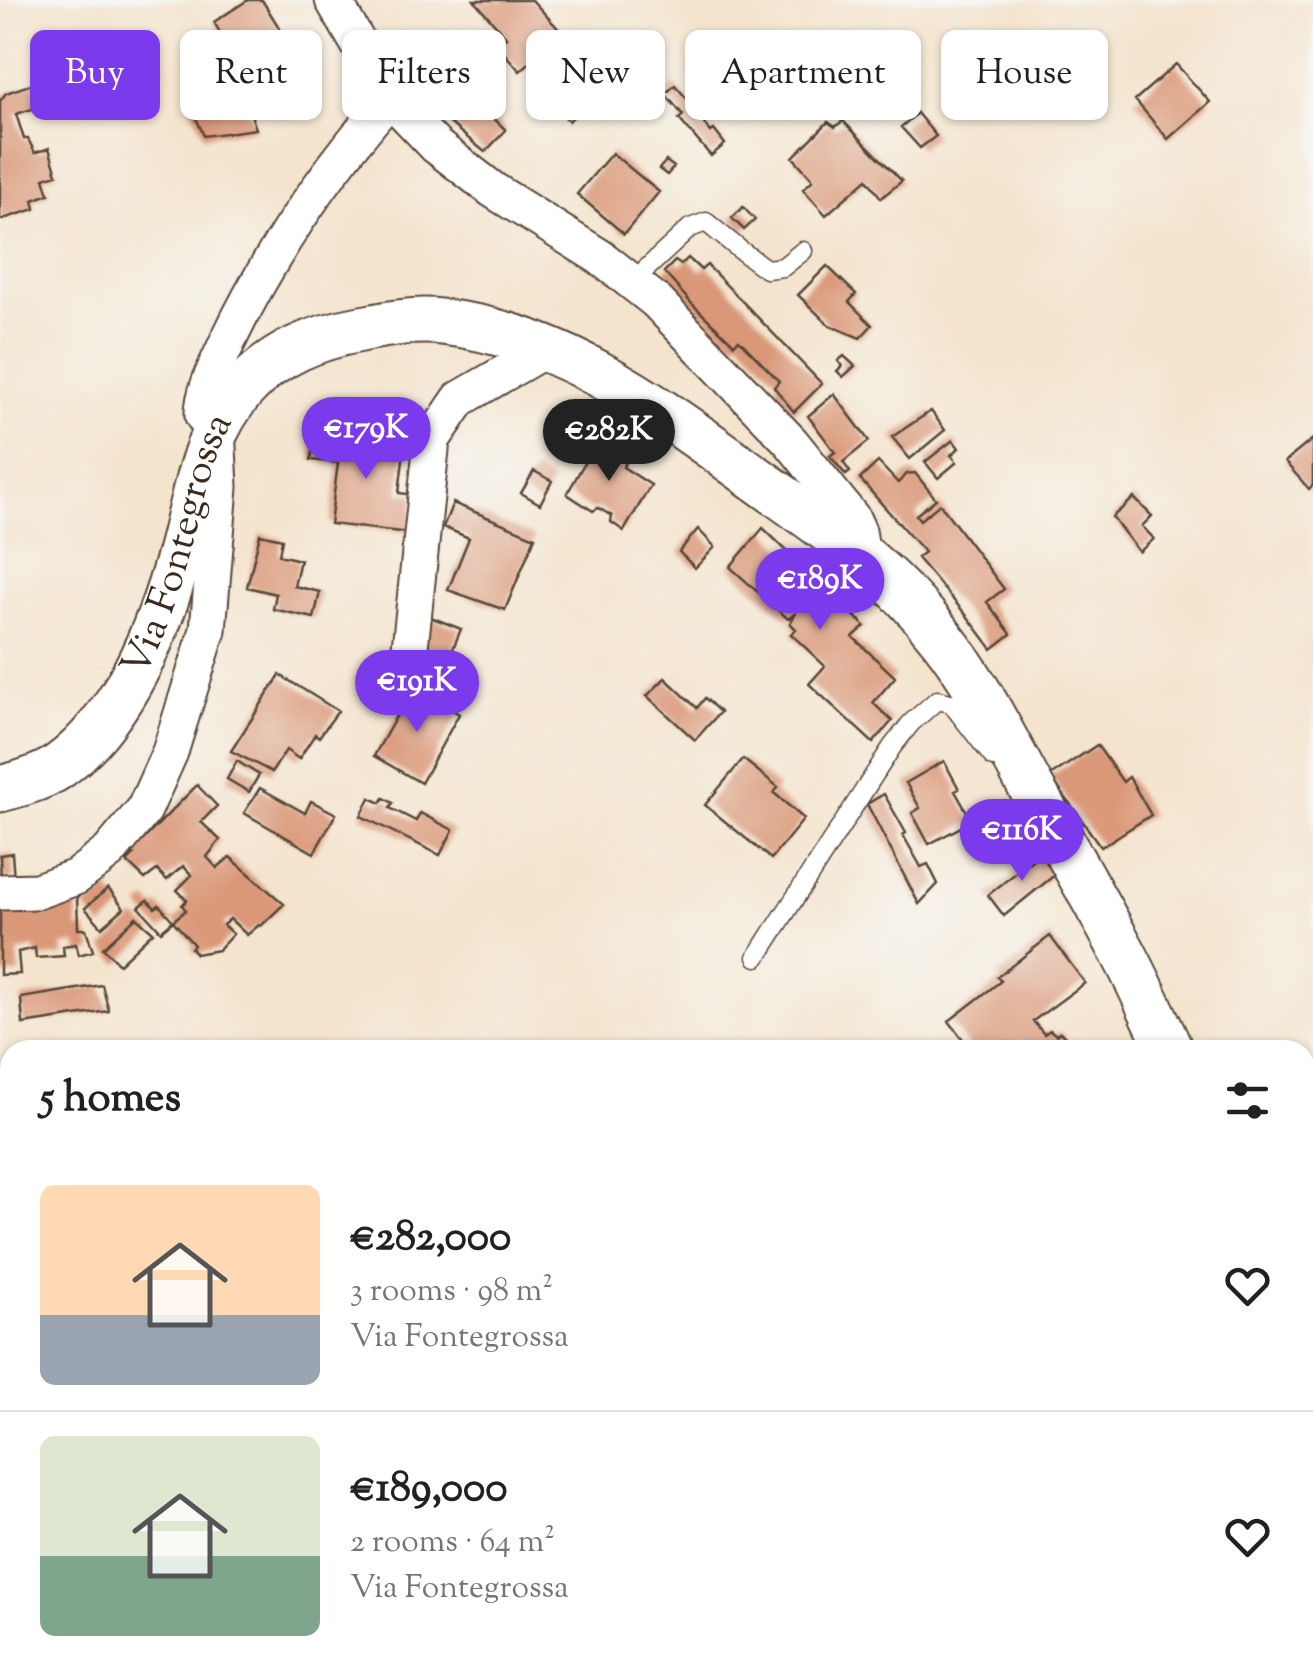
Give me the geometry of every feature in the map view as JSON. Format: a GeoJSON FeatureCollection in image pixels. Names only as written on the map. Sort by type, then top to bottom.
{"type":"FeatureCollection","features":[{"type":"Feature","properties":{"kind":"street"},"geometry":{"type":"LineString","coordinates":[[333,0],[348,30]]}},
{"type":"Feature","properties":{"kind":"street"},"geometry":{"type":"LineString","coordinates":[[0,892],[37,892],[76,878],[109,852],[144,810],[170,752],[208,630],[220,487],[217,428],[203,416],[202,406],[252,290],[313,196],[371,120]]}},
{"type":"Feature","properties":{"kind":"street"},"geometry":{"type":"LineString","coordinates":[[411,120],[436,146],[493,190],[600,257],[656,301],[791,442],[852,518],[862,554]]}},
{"type":"Feature","properties":{"kind":"street","name":"Via Fontegrossa"},"geometry":{"type":"LineString","coordinates":[[0,790],[56,769],[88,741],[116,704],[144,658],[180,556],[197,477],[217,428],[241,390],[260,372],[308,342],[389,324],[438,321],[498,331],[548,348],[655,406],[862,554],[905,594],[941,637],[979,694],[1121,948],[1165,1040]]}},
{"type":"Feature","properties":{"kind":"street"},"geometry":{"type":"LineString","coordinates":[[430,689],[406,686],[432,440],[460,399],[548,348]]}},
{"type":"Feature","properties":{"kind":"lane"},"geometry":{"type":"LineString","coordinates":[[632,282],[690,228],[706,222],[766,269],[783,267],[803,251]]}},
{"type":"Feature","properties":{"kind":"lane"},"geometry":{"type":"LineString","coordinates":[[757,957],[892,747],[937,700],[951,703],[1010,780],[1042,807]]}},
{"type":"Feature","properties":{"kind":"building"},"geometry":{"type":"Polygon","coordinates":[[[248,0],[262,0],[280,29],[219,30],[214,22],[248,0]]]}},
{"type":"Feature","properties":{"kind":"building"},"geometry":{"type":"Polygon","coordinates":[[[474,0],[532,0],[559,30],[526,30],[526,66],[520,71],[506,55],[506,30],[500,30],[474,0]]]}},
{"type":"Feature","properties":{"kind":"building"},"geometry":{"type":"Polygon","coordinates":[[[1176,64],[1210,102],[1168,139],[1135,100],[1176,64]]]}},
{"type":"Feature","properties":{"kind":"building"},"geometry":{"type":"Polygon","coordinates":[[[30,85],[30,110],[16,114],[24,139],[28,139],[35,153],[49,148],[57,174],[44,178],[49,194],[33,200],[35,209],[0,220],[0,101],[6,93],[30,85]]]}},
{"type":"Feature","properties":{"kind":"building"},"geometry":{"type":"Polygon","coordinates":[[[675,85],[685,97],[685,120],[701,120],[725,144],[711,156],[679,119],[683,115],[665,94],[675,85]]]}},
{"type":"Feature","properties":{"kind":"building"},"geometry":{"type":"Polygon","coordinates":[[[921,118],[936,136],[920,148],[901,127],[909,120],[921,118]]]}},
{"type":"Feature","properties":{"kind":"building"},"geometry":{"type":"Polygon","coordinates":[[[197,120],[253,120],[256,129],[204,136],[197,120]]]}},
{"type":"Feature","properties":{"kind":"building"},"geometry":{"type":"Polygon","coordinates":[[[446,120],[495,120],[506,130],[485,152],[446,120]]]}},
{"type":"Feature","properties":{"kind":"building"},"geometry":{"type":"Polygon","coordinates":[[[843,121],[902,181],[881,198],[867,179],[826,215],[803,189],[813,180],[793,157],[828,122],[835,127],[843,121]]]}},
{"type":"Feature","properties":{"kind":"building"},"geometry":{"type":"Polygon","coordinates":[[[612,153],[659,192],[624,234],[577,194],[612,153]]]}},
{"type":"Feature","properties":{"kind":"building"},"geometry":{"type":"Polygon","coordinates":[[[666,161],[674,167],[667,175],[659,169],[666,161]]]}},
{"type":"Feature","properties":{"kind":"building"},"geometry":{"type":"Polygon","coordinates":[[[743,207],[755,220],[744,230],[732,218],[743,207]]]}},
{"type":"Feature","properties":{"kind":"building"},"geometry":{"type":"Polygon","coordinates":[[[688,258],[701,270],[707,265],[822,384],[794,412],[774,387],[779,381],[739,340],[734,344],[664,272],[675,261],[681,265],[688,258]]]}},
{"type":"Feature","properties":{"kind":"building"},"geometry":{"type":"Polygon","coordinates":[[[827,266],[856,294],[849,302],[872,325],[860,338],[829,325],[798,295],[827,266]]]}},
{"type":"Feature","properties":{"kind":"building"},"geometry":{"type":"Polygon","coordinates":[[[844,356],[855,366],[843,377],[837,371],[842,366],[838,361],[844,356]]]}},
{"type":"Feature","properties":{"kind":"building"},"geometry":{"type":"Polygon","coordinates":[[[834,394],[869,441],[843,462],[850,472],[846,475],[830,456],[835,452],[808,416],[834,394]]]}},
{"type":"Feature","properties":{"kind":"building"},"geometry":{"type":"Polygon","coordinates":[[[931,411],[945,430],[910,459],[892,437],[931,411]]]}},
{"type":"Feature","properties":{"kind":"building"},"geometry":{"type":"Polygon","coordinates":[[[315,432],[405,443],[399,493],[414,495],[410,533],[330,524],[338,463],[311,460],[315,432]]]}},
{"type":"Feature","properties":{"kind":"building"},"geometry":{"type":"Polygon","coordinates":[[[599,437],[630,456],[623,467],[651,485],[624,531],[611,522],[612,516],[598,508],[593,511],[567,494],[599,437]]]}},
{"type":"Feature","properties":{"kind":"building"},"geometry":{"type":"Polygon","coordinates":[[[1313,439],[1313,485],[1309,489],[1285,462],[1313,439]]]}},
{"type":"Feature","properties":{"kind":"building"},"geometry":{"type":"Polygon","coordinates":[[[953,440],[959,448],[951,455],[957,462],[938,478],[925,462],[953,440]]]}},
{"type":"Feature","properties":{"kind":"building"},"geometry":{"type":"Polygon","coordinates":[[[878,462],[898,483],[907,474],[915,473],[936,499],[916,515],[920,520],[940,504],[1004,589],[987,602],[1011,634],[992,649],[917,558],[924,552],[860,479],[878,462]]]}},
{"type":"Feature","properties":{"kind":"building"},"geometry":{"type":"Polygon","coordinates":[[[534,471],[552,481],[540,504],[521,493],[534,471]]]}},
{"type":"Feature","properties":{"kind":"building"},"geometry":{"type":"Polygon","coordinates":[[[1134,498],[1152,516],[1142,526],[1154,539],[1139,552],[1112,517],[1134,498]]]}},
{"type":"Feature","properties":{"kind":"building"},"geometry":{"type":"Polygon","coordinates":[[[453,503],[535,537],[505,610],[448,590],[469,538],[443,527],[453,503]]]}},
{"type":"Feature","properties":{"kind":"building"},"geometry":{"type":"Polygon","coordinates":[[[763,528],[865,626],[853,637],[895,677],[873,703],[892,721],[873,743],[809,684],[825,666],[791,634],[796,629],[790,623],[796,613],[788,619],[730,567],[763,528]]]}},
{"type":"Feature","properties":{"kind":"building"},"geometry":{"type":"Polygon","coordinates":[[[698,529],[715,547],[695,568],[679,552],[698,529]]]}},
{"type":"Feature","properties":{"kind":"building"},"geometry":{"type":"Polygon","coordinates":[[[260,534],[282,539],[279,555],[300,560],[294,586],[320,592],[314,618],[273,609],[276,594],[247,587],[260,534]]]}},
{"type":"Feature","properties":{"kind":"building"},"geometry":{"type":"Polygon","coordinates":[[[418,612],[461,629],[450,656],[465,661],[462,674],[413,661],[418,612]]]}},
{"type":"Feature","properties":{"kind":"building"},"geometry":{"type":"Polygon","coordinates":[[[280,675],[338,711],[319,737],[315,734],[299,759],[286,750],[272,772],[231,751],[280,675]]]}},
{"type":"Feature","properties":{"kind":"building"},"geometry":{"type":"Polygon","coordinates":[[[665,678],[697,708],[705,698],[720,712],[695,740],[647,696],[665,678]]]}},
{"type":"Feature","properties":{"kind":"building"},"geometry":{"type":"Polygon","coordinates":[[[412,688],[459,714],[421,783],[374,756],[412,688]]]}},
{"type":"Feature","properties":{"kind":"building"},"geometry":{"type":"Polygon","coordinates":[[[1097,745],[1123,782],[1129,777],[1151,815],[1101,847],[1050,776],[1097,745]]]}},
{"type":"Feature","properties":{"kind":"building"},"geometry":{"type":"Polygon","coordinates":[[[743,759],[778,787],[774,793],[804,819],[771,859],[705,805],[743,759]]]}},
{"type":"Feature","properties":{"kind":"building"},"geometry":{"type":"Polygon","coordinates":[[[237,761],[259,775],[249,792],[227,779],[237,761]]]}},
{"type":"Feature","properties":{"kind":"building"},"geometry":{"type":"Polygon","coordinates":[[[944,761],[972,821],[929,844],[912,813],[920,808],[906,783],[944,761]]]}},
{"type":"Feature","properties":{"kind":"building"},"geometry":{"type":"Polygon","coordinates":[[[197,785],[217,806],[201,822],[220,840],[207,857],[217,868],[230,857],[284,904],[247,935],[230,919],[223,925],[233,934],[218,950],[196,954],[191,948],[194,945],[173,921],[186,910],[182,905],[187,900],[177,890],[192,875],[183,866],[167,880],[157,870],[145,879],[127,862],[134,855],[131,852],[197,785]]]}},
{"type":"Feature","properties":{"kind":"building"},"geometry":{"type":"Polygon","coordinates":[[[260,788],[305,813],[311,801],[336,814],[314,853],[244,813],[260,788]]]}},
{"type":"Feature","properties":{"kind":"building"},"geometry":{"type":"Polygon","coordinates":[[[884,794],[921,867],[928,864],[938,884],[919,904],[867,804],[884,794]]]}},
{"type":"Feature","properties":{"kind":"building"},"geometry":{"type":"Polygon","coordinates":[[[370,798],[381,803],[384,798],[393,803],[390,808],[416,821],[420,813],[453,830],[440,855],[361,816],[370,798]]]}},
{"type":"Feature","properties":{"kind":"building"},"geometry":{"type":"Polygon","coordinates":[[[12,853],[14,879],[1,881],[0,855],[12,853]]]}},
{"type":"Feature","properties":{"kind":"building"},"geometry":{"type":"Polygon","coordinates":[[[1041,853],[1057,873],[1004,916],[988,895],[1041,853]]]}},
{"type":"Feature","properties":{"kind":"building"},"geometry":{"type":"Polygon","coordinates":[[[108,888],[124,908],[102,927],[85,908],[108,888]]]}},
{"type":"Feature","properties":{"kind":"building"},"geometry":{"type":"Polygon","coordinates":[[[77,896],[78,929],[86,929],[93,951],[79,955],[76,944],[63,946],[64,956],[36,958],[35,948],[18,952],[20,974],[0,975],[0,907],[77,896]]]}},
{"type":"Feature","properties":{"kind":"building"},"geometry":{"type":"Polygon","coordinates":[[[148,900],[155,908],[159,905],[173,921],[161,931],[139,907],[148,900]]]}},
{"type":"Feature","properties":{"kind":"building"},"geometry":{"type":"Polygon","coordinates":[[[136,917],[153,932],[119,964],[103,948],[136,917]]]}},
{"type":"Feature","properties":{"kind":"building"},"geometry":{"type":"Polygon","coordinates":[[[1050,936],[1085,983],[1033,1021],[1044,1034],[1050,1030],[1066,1038],[963,1040],[949,1021],[1001,981],[997,977],[1050,936]]]}},
{"type":"Feature","properties":{"kind":"building"},"geometry":{"type":"Polygon","coordinates":[[[102,985],[109,1011],[23,1024],[21,998],[102,985]]]}}]}
